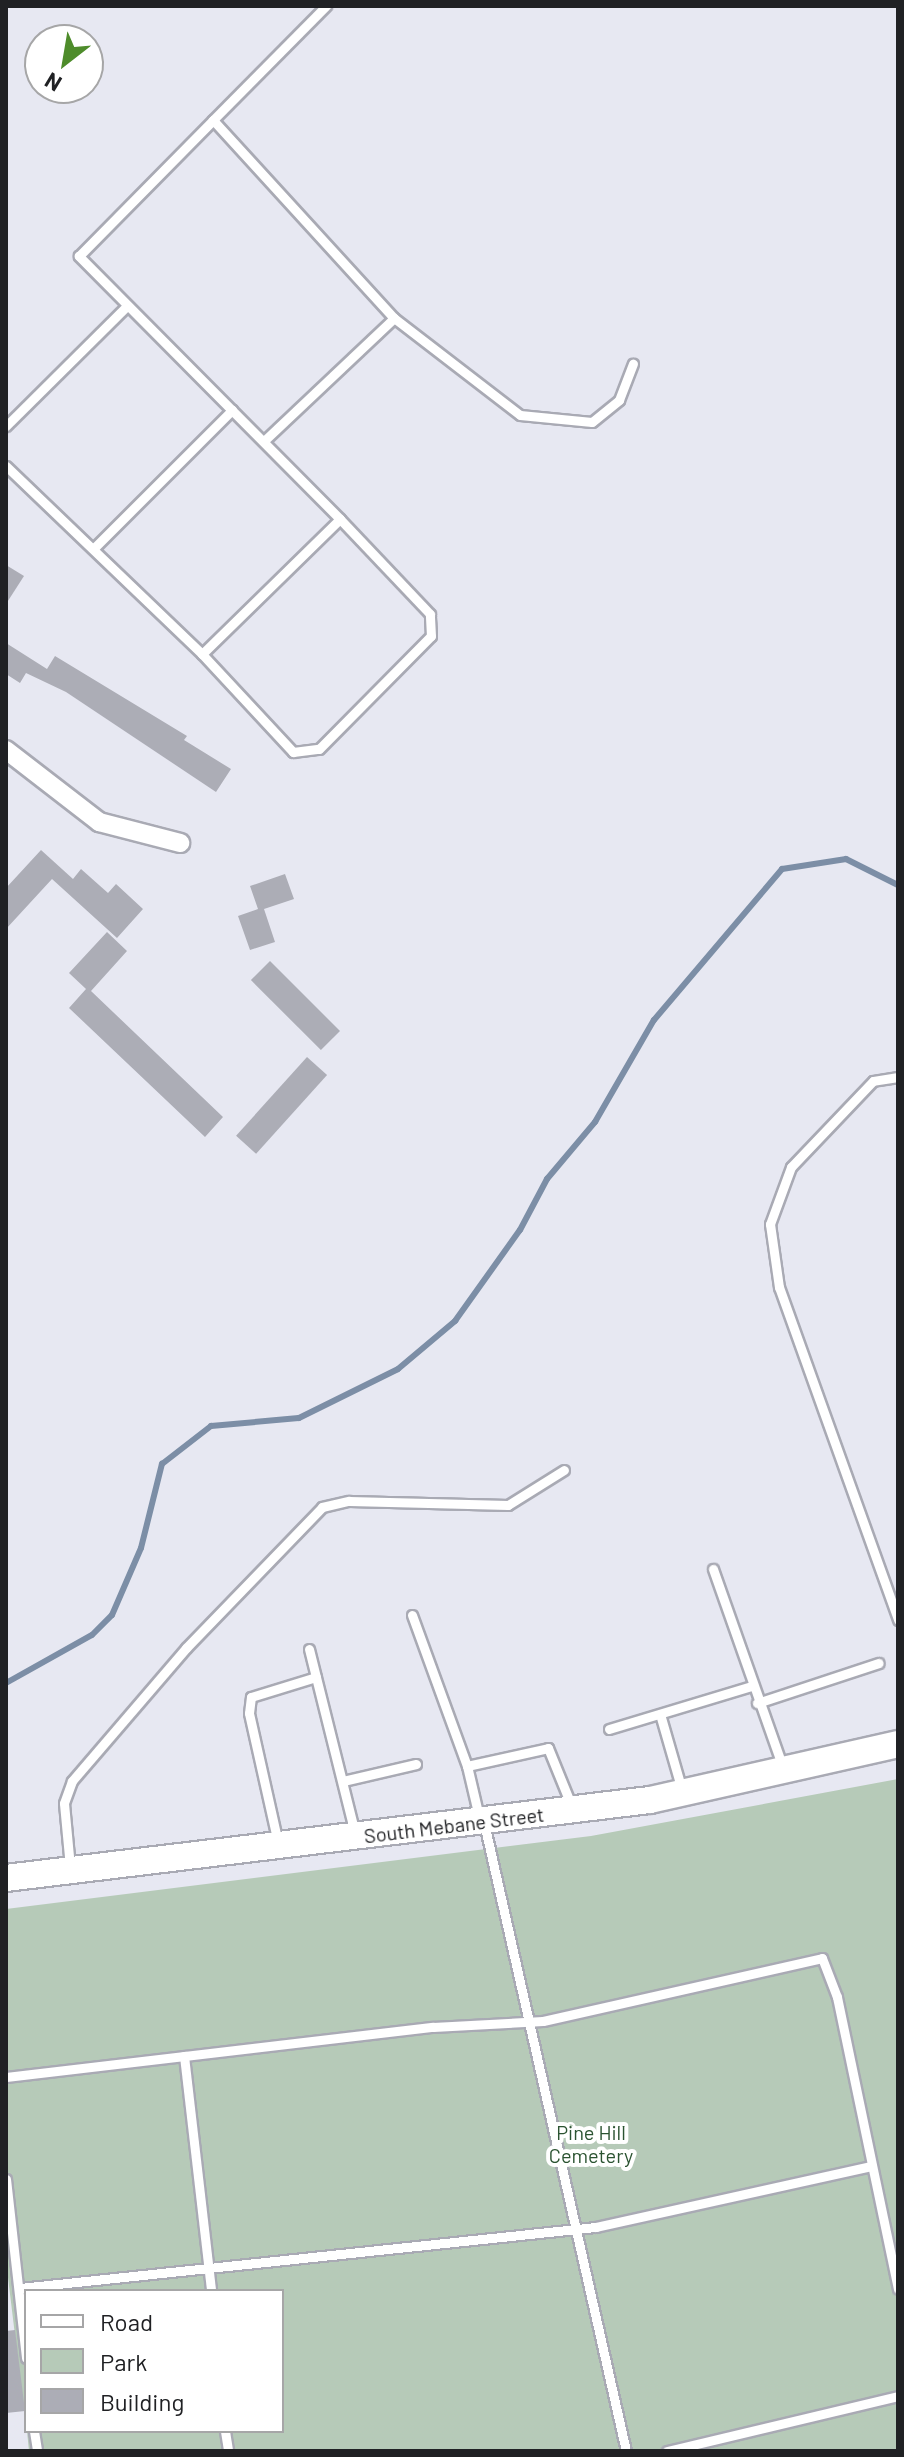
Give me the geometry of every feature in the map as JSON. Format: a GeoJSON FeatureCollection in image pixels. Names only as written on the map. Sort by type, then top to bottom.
{"type":"FeatureCollection","features":[{"type":"Feature","properties":{"kind":"street"},"geometry":{"type":"LineString","coordinates":[[6,750],[99,822],[180,843]]}},
{"type":"Feature","properties":{"kind":"street","name":"South Mebane Street"},"geometry":{"type":"LineString","coordinates":[[6,1878],[573,1811],[683,1794],[898,1744]]}},
{"type":"Feature","properties":{"kind":"lane"},"geometry":{"type":"LineString","coordinates":[[6,466],[95,547],[202,654],[293,752],[319,749],[431,636],[430,614],[264,441],[79,256],[326,6]]}},
{"type":"Feature","properties":{"kind":"lane"},"geometry":{"type":"LineString","coordinates":[[213,120],[394,318],[520,415],[592,422],[619,400],[633,364]]}},
{"type":"Feature","properties":{"kind":"lane"},"geometry":{"type":"LineString","coordinates":[[6,426],[127,306]]}},
{"type":"Feature","properties":{"kind":"lane"},"geometry":{"type":"LineString","coordinates":[[264,441],[394,318]]}},
{"type":"Feature","properties":{"kind":"lane"},"geometry":{"type":"LineString","coordinates":[[95,547],[232,410]]}},
{"type":"Feature","properties":{"kind":"lane"},"geometry":{"type":"LineString","coordinates":[[202,654],[340,519]]}},
{"type":"Feature","properties":{"kind":"lane"},"geometry":{"type":"LineString","coordinates":[[898,1077],[873,1081],[791,1167],[770,1224],[779,1287],[895,1596],[898,1620]]}},
{"type":"Feature","properties":{"kind":"lane"},"geometry":{"type":"LineString","coordinates":[[70,1870],[64,1822],[72,1781],[186,1648],[322,1507],[349,1501],[508,1505],[564,1470]]}},
{"type":"Feature","properties":{"kind":"lane"},"geometry":{"type":"LineString","coordinates":[[713,1569],[751,1686],[784,1771]]}},
{"type":"Feature","properties":{"kind":"lane"},"geometry":{"type":"LineString","coordinates":[[412,1615],[467,1766],[482,1823],[626,2451]]}},
{"type":"Feature","properties":{"kind":"lane"},"geometry":{"type":"LineString","coordinates":[[309,1649],[356,1837]]}},
{"type":"Feature","properties":{"kind":"lane"},"geometry":{"type":"LineString","coordinates":[[757,1703],[879,1663]]}},
{"type":"Feature","properties":{"kind":"lane"},"geometry":{"type":"LineString","coordinates":[[279,1846],[249,1713],[251,1697],[316,1677]]}},
{"type":"Feature","properties":{"kind":"lane"},"geometry":{"type":"LineString","coordinates":[[609,1729],[751,1686]]}},
{"type":"Feature","properties":{"kind":"lane"},"geometry":{"type":"LineString","coordinates":[[660,1714],[683,1794]]}},
{"type":"Feature","properties":{"kind":"lane"},"geometry":{"type":"LineString","coordinates":[[467,1766],[548,1748],[573,1811]]}},
{"type":"Feature","properties":{"kind":"lane"},"geometry":{"type":"LineString","coordinates":[[343,1781],[416,1764]]}},
{"type":"Feature","properties":{"kind":"lane"},"geometry":{"type":"LineString","coordinates":[[6,2077],[527,2022],[822,1958],[837,1997],[898,2289]]}},
{"type":"Feature","properties":{"kind":"lane"},"geometry":{"type":"LineString","coordinates":[[184,2056],[211,2289]]}},
{"type":"Feature","properties":{"kind":"lane"},"geometry":{"type":"LineString","coordinates":[[20,2288],[575,2228],[871,2166]]}},
{"type":"Feature","properties":{"kind":"lane"},"geometry":{"type":"LineString","coordinates":[[6,2179],[24,2335]]}},
{"type":"Feature","properties":{"kind":"lane"},"geometry":{"type":"LineString","coordinates":[[667,2451],[898,2396]]}},
{"type":"Feature","properties":{"kind":"green space","name":"Pine Hill Cemetery"},"geometry":{"type":"Polygon","coordinates":[[[898,1779],[898,2451],[29,2451],[27,2433],[284,2433],[284,2289],[24,2289],[24,2410],[6,2261],[6,1909],[591,1836],[898,1779]]]}},
{"type":"Feature","properties":{"kind":"building"},"geometry":{"type":"Polygon","coordinates":[[[6,565],[24,576],[6,604],[6,565]]]}},
{"type":"Feature","properties":{"kind":"building"},"geometry":{"type":"Polygon","coordinates":[[[6,643],[47,669],[55,656],[187,736],[184,740],[231,769],[216,792],[66,692],[26,673],[20,683],[6,674],[6,643]]]}},
{"type":"Feature","properties":{"kind":"building"},"geometry":{"type":"Polygon","coordinates":[[[41,850],[73,879],[81,869],[108,893],[116,884],[143,909],[117,938],[52,879],[6,929],[6,888],[41,850]]]}},
{"type":"Feature","properties":{"kind":"building"},"geometry":{"type":"Polygon","coordinates":[[[285,874],[294,899],[264,909],[275,942],[250,950],[238,916],[258,909],[250,886],[285,874]]]}},
{"type":"Feature","properties":{"kind":"building"},"geometry":{"type":"Polygon","coordinates":[[[107,932],[127,951],[91,991],[223,1117],[205,1137],[69,1008],[86,989],[69,973],[107,932]]]}},
{"type":"Feature","properties":{"kind":"building"},"geometry":{"type":"Polygon","coordinates":[[[270,961],[340,1031],[321,1050],[251,980],[270,961]]]}},
{"type":"Feature","properties":{"kind":"building"},"geometry":{"type":"Polygon","coordinates":[[[307,1057],[327,1075],[256,1154],[236,1136],[307,1057]]]}},
{"type":"Feature","properties":{"kind":"building"},"geometry":{"type":"Polygon","coordinates":[[[15,2330],[24,2411],[6,2413],[6,2331],[15,2330]]]}},
{"type":"Feature","properties":{"kind":"waterway"},"geometry":{"type":"LineString","coordinates":[[6,1683],[92,1635],[112,1615],[141,1548],[162,1464],[211,1426],[299,1418],[398,1369],[455,1321],[520,1230],[547,1179],[595,1122],[654,1020],[782,869],[846,859],[898,885]]}}]}
